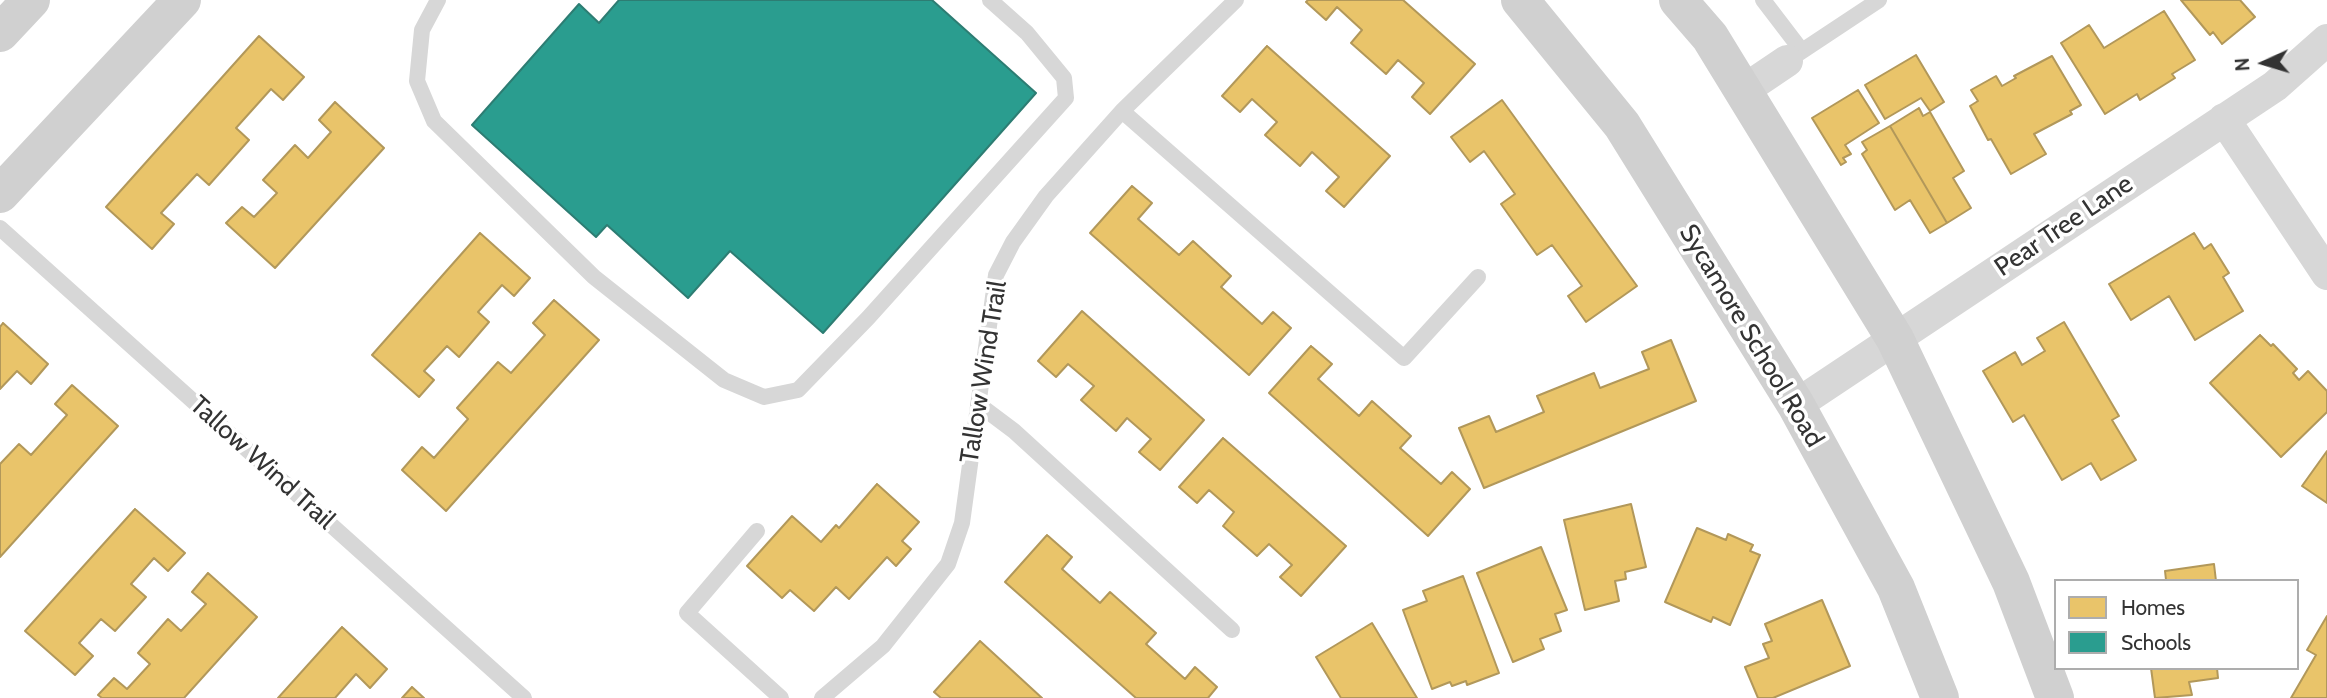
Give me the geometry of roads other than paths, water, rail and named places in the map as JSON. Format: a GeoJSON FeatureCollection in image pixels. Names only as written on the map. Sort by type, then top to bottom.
{"type":"FeatureCollection","features":[{"type":"Feature","properties":{"kind":"main road"},"geometry":{"type":"LineString","coordinates":[[0,33],[30,0]]}},
{"type":"Feature","properties":{"kind":"main road"},"geometry":{"type":"LineString","coordinates":[[0,194],[182,0]]}},
{"type":"Feature","properties":{"kind":"main road","name":"Sycamore School Road"},"geometry":{"type":"LineString","coordinates":[[1520,0],[1622,125],[1796,405],[1896,589],[1940,698]]}},
{"type":"Feature","properties":{"kind":"main road"},"geometry":{"type":"LineString","coordinates":[[1678,0],[1710,37],[1744,90],[1895,339],[2011,582],[2055,698]]}},
{"type":"Feature","properties":{"kind":"street","name":"Pear Tree Lane"},"geometry":{"type":"LineString","coordinates":[[1796,405],[2275,86],[2327,40]]}},
{"type":"Feature","properties":{"kind":"street"},"geometry":{"type":"LineString","coordinates":[[1744,90],[1795,56]]}},
{"type":"Feature","properties":{"kind":"street"},"geometry":{"type":"LineString","coordinates":[[2224,119],[2327,274]]}},
{"type":"Feature","properties":{"kind":"lane"},"geometry":{"type":"LineString","coordinates":[[438,0],[422,30],[417,81],[434,121],[594,277],[724,380],[764,397],[798,390],[867,318],[1066,98],[1064,78],[1027,33],[990,0]]}},
{"type":"Feature","properties":{"kind":"lane","name":"Tallow Wind Trail"},"geometry":{"type":"LineString","coordinates":[[822,698],[883,646],[948,564],[962,523],[996,275],[1013,243],[1046,196],[1122,111],[1236,0]]}},
{"type":"Feature","properties":{"kind":"lane"},"geometry":{"type":"LineString","coordinates":[[1763,0],[1795,56],[1879,0]]}},
{"type":"Feature","properties":{"kind":"lane"},"geometry":{"type":"LineString","coordinates":[[1122,111],[1404,358],[1478,277]]}},
{"type":"Feature","properties":{"kind":"lane","name":"Tallow Wind Trail"},"geometry":{"type":"LineString","coordinates":[[0,228],[524,698]]}},
{"type":"Feature","properties":{"kind":"lane"},"geometry":{"type":"LineString","coordinates":[[978,404],[1014,430],[1232,630]]}},
{"type":"Feature","properties":{"kind":"lane"},"geometry":{"type":"LineString","coordinates":[[757,531],[687,613],[781,698]]}}]}
